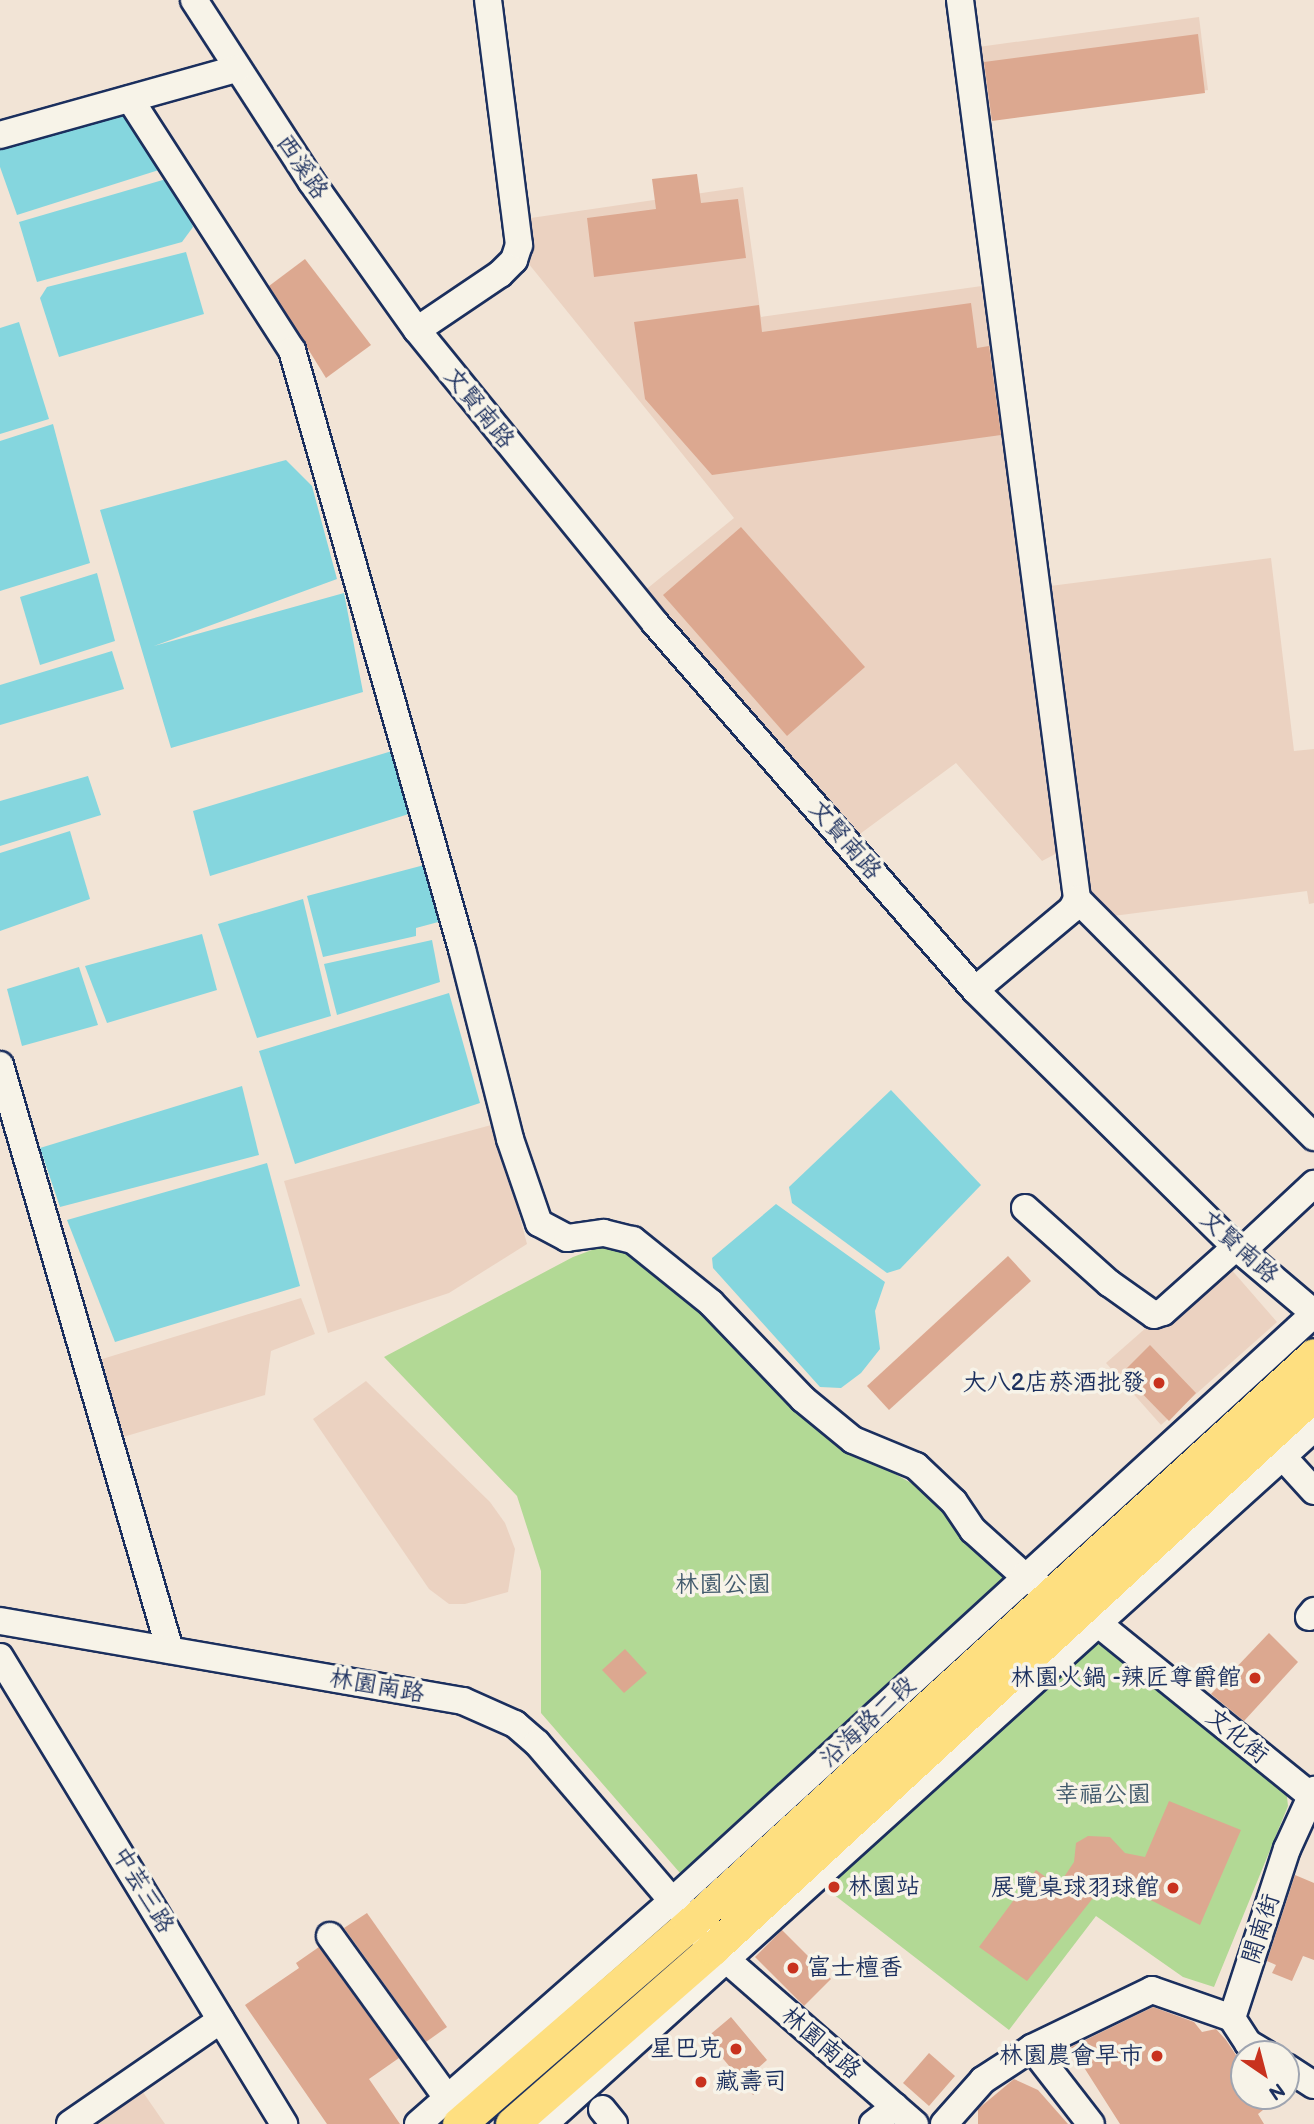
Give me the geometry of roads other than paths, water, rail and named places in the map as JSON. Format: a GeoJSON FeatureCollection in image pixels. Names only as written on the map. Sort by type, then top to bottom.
{"type":"FeatureCollection","features":[{"type":"Feature","properties":{"kind":"main road","name":"沿海路二段"},"geometry":{"type":"LineString","coordinates":[[453,2111],[680,1914],[1076,1611],[1314,1355]]}},
{"type":"Feature","properties":{"kind":"main road","name":"沿海路二段"},"geometry":{"type":"LineString","coordinates":[[512,2124],[721,1955],[1076,1611],[1314,1394]]}},
{"type":"Feature","properties":{"kind":"street","name":"西溪路"},"geometry":{"type":"LineString","coordinates":[[194,0],[237,69],[417,330]]}},
{"type":"Feature","properties":{"kind":"street"},"geometry":{"type":"LineString","coordinates":[[417,330],[500,274],[514,260],[519,245],[488,0]]}},
{"type":"Feature","properties":{"kind":"street"},"geometry":{"type":"LineString","coordinates":[[960,0],[1077,899],[1072,909],[975,990]]}},
{"type":"Feature","properties":{"kind":"street"},"geometry":{"type":"LineString","coordinates":[[0,135],[237,69]]}},
{"type":"Feature","properties":{"kind":"street","name":"文化街"},"geometry":{"type":"LineString","coordinates":[[130,99],[292,350],[458,935],[510,1139],[539,1223],[567,1238],[604,1233],[633,1240],[711,1303],[803,1399],[853,1440],[916,1466],[954,1502],[973,1530],[1024,1576],[1076,1611],[1313,1794]]}},
{"type":"Feature","properties":{"kind":"street","name":"文賢南路"},"geometry":{"type":"LineString","coordinates":[[417,330],[655,623],[975,990],[1238,1249],[1314,1314]]}},
{"type":"Feature","properties":{"kind":"street"},"geometry":{"type":"LineString","coordinates":[[1077,899],[1314,1137]]}},
{"type":"Feature","properties":{"kind":"street"},"geometry":{"type":"LineString","coordinates":[[0,1065],[170,1650]]}},
{"type":"Feature","properties":{"kind":"street"},"geometry":{"type":"LineString","coordinates":[[1025,1208],[1125,1296],[1154,1315],[1163,1312],[1314,1184]]}},
{"type":"Feature","properties":{"kind":"street","name":"沿海路二段"},"geometry":{"type":"LineString","coordinates":[[680,1914],[1024,1576],[1314,1314]]}},
{"type":"Feature","properties":{"kind":"street","name":"沿海路二段"},"geometry":{"type":"LineString","coordinates":[[1076,1611],[1283,1457],[1314,1428]]}},
{"type":"Feature","properties":{"kind":"street"},"geometry":{"type":"LineString","coordinates":[[1283,1457],[1314,1490]]}},
{"type":"Feature","properties":{"kind":"street","name":"林園南路"},"geometry":{"type":"LineString","coordinates":[[0,1621],[463,1701],[515,1724],[537,1743],[680,1914],[721,1955],[905,2116]]}},
{"type":"Feature","properties":{"kind":"street","name":"中芸三路"},"geometry":{"type":"LineString","coordinates":[[0,1657],[284,2124]]}},
{"type":"Feature","properties":{"kind":"street","name":"開南街"},"geometry":{"type":"LineString","coordinates":[[1232,2018],[1287,1849],[1313,1794]]}},
{"type":"Feature","properties":{"kind":"street"},"geometry":{"type":"LineString","coordinates":[[330,1936],[453,2111]]}},
{"type":"Feature","properties":{"kind":"street","name":"沿海路二段"},"geometry":{"type":"LineString","coordinates":[[544,2124],[721,1955]]}},
{"type":"Feature","properties":{"kind":"street"},"geometry":{"type":"LineString","coordinates":[[944,2124],[983,2080],[1032,2048],[1152,1990],[1232,2018],[1246,2040]]}},
{"type":"Feature","properties":{"kind":"street"},"geometry":{"type":"LineString","coordinates":[[70,2124],[221,2020]]}},
{"type":"Feature","properties":{"kind":"street"},"geometry":{"type":"LineString","coordinates":[[1032,2048],[1091,2124]]}},
{"type":"Feature","properties":{"kind":"street","name":"沿海路二段"},"geometry":{"type":"LineString","coordinates":[[418,2124],[453,2111]]}},
{"type":"Feature","properties":{"kind":"street"},"geometry":{"type":"LineString","coordinates":[[873,2124],[905,2116]]}},
{"type":"Feature","properties":{"kind":"water"},"geometry":{"type":"Polygon","coordinates":[[[121,107],[162,169],[17,215],[0,167],[0,142],[121,107]]]}},
{"type":"Feature","properties":{"kind":"water"},"geometry":{"type":"Polygon","coordinates":[[[173,177],[193,227],[182,242],[37,282],[19,222],[173,177]]]}},
{"type":"Feature","properties":{"kind":"water"},"geometry":{"type":"Polygon","coordinates":[[[186,252],[204,314],[59,357],[40,298],[47,287],[186,252]]]}},
{"type":"Feature","properties":{"kind":"water"},"geometry":{"type":"Polygon","coordinates":[[[19,322],[49,419],[0,434],[0,328],[19,322]]]}},
{"type":"Feature","properties":{"kind":"water"},"geometry":{"type":"Polygon","coordinates":[[[53,424],[90,563],[0,591],[0,441],[53,424]]]}},
{"type":"Feature","properties":{"kind":"water"},"geometry":{"type":"Polygon","coordinates":[[[286,460],[312,486],[337,579],[154,646],[344,593],[363,692],[171,748],[100,510],[286,460]]]}},
{"type":"Feature","properties":{"kind":"water"},"geometry":{"type":"Polygon","coordinates":[[[97,573],[115,641],[40,665],[20,597],[97,573]]]}},
{"type":"Feature","properties":{"kind":"water"},"geometry":{"type":"Polygon","coordinates":[[[112,651],[124,689],[0,725],[0,685],[112,651]]]}},
{"type":"Feature","properties":{"kind":"water"},"geometry":{"type":"Polygon","coordinates":[[[392,751],[412,813],[210,876],[193,811],[392,751]]]}},
{"type":"Feature","properties":{"kind":"water"},"geometry":{"type":"Polygon","coordinates":[[[88,776],[101,815],[0,846],[0,801],[88,776]]]}},
{"type":"Feature","properties":{"kind":"water"},"geometry":{"type":"Polygon","coordinates":[[[70,831],[90,899],[0,931],[0,853],[70,831]]]}},
{"type":"Feature","properties":{"kind":"water"},"geometry":{"type":"Polygon","coordinates":[[[428,864],[442,921],[416,928],[416,936],[323,957],[307,896],[428,864]]]}},
{"type":"Feature","properties":{"kind":"water"},"geometry":{"type":"Polygon","coordinates":[[[303,899],[331,1016],[257,1038],[218,924],[303,899]]]}},
{"type":"Feature","properties":{"kind":"water"},"geometry":{"type":"Polygon","coordinates":[[[202,934],[217,990],[107,1023],[85,966],[202,934]]]}},
{"type":"Feature","properties":{"kind":"water"},"geometry":{"type":"Polygon","coordinates":[[[432,940],[440,982],[337,1015],[324,964],[432,940]]]}},
{"type":"Feature","properties":{"kind":"water"},"geometry":{"type":"Polygon","coordinates":[[[79,967],[98,1025],[22,1046],[7,989],[79,967]]]}},
{"type":"Feature","properties":{"kind":"water"},"geometry":{"type":"Polygon","coordinates":[[[449,993],[480,1103],[295,1164],[259,1051],[449,993]]]}},
{"type":"Feature","properties":{"kind":"water"},"geometry":{"type":"Polygon","coordinates":[[[242,1086],[259,1155],[60,1207],[40,1148],[242,1086]]]}},
{"type":"Feature","properties":{"kind":"water"},"geometry":{"type":"Polygon","coordinates":[[[891,1090],[981,1185],[900,1269],[887,1273],[792,1203],[789,1187],[891,1090]]]}},
{"type":"Feature","properties":{"kind":"water"},"geometry":{"type":"Polygon","coordinates":[[[267,1163],[300,1286],[115,1342],[67,1220],[267,1163]]]}},
{"type":"Feature","properties":{"kind":"water"},"geometry":{"type":"Polygon","coordinates":[[[776,1204],[885,1282],[875,1311],[880,1349],[861,1373],[841,1388],[820,1387],[713,1268],[712,1258],[776,1204]]]}},
{"type":"Feature","properties":{"kind":"place","name":"大八2店菸酒批發"},"geometry":{"type":"Point","coordinates":[1159,1383]}},
{"type":"Feature","properties":{"kind":"place","name":"林園火鍋 -辣匠尊爵館"},"geometry":{"type":"Point","coordinates":[1255,1678]}},
{"type":"Feature","properties":{"kind":"place","name":"林園站"},"geometry":{"type":"Point","coordinates":[834,1887]}},
{"type":"Feature","properties":{"kind":"place","name":"展覽桌球羽球館"},"geometry":{"type":"Point","coordinates":[1173,1888]}},
{"type":"Feature","properties":{"kind":"place","name":"富士檀香"},"geometry":{"type":"Point","coordinates":[793,1968]}},
{"type":"Feature","properties":{"kind":"place","name":"星巴克"},"geometry":{"type":"Point","coordinates":[736,2049]}},
{"type":"Feature","properties":{"kind":"place","name":"林園農會早市"},"geometry":{"type":"Point","coordinates":[1157,2056]}},
{"type":"Feature","properties":{"kind":"place","name":"藏壽司"},"geometry":{"type":"Point","coordinates":[701,2082]}},
{"type":"Feature","properties":{"kind":"park label","name":"林園公園"},"geometry":{"type":"Point","coordinates":[723,1585]}},
{"type":"Feature","properties":{"kind":"park label","name":"幸福公園"},"geometry":{"type":"Point","coordinates":[1103,1795]}}]}
